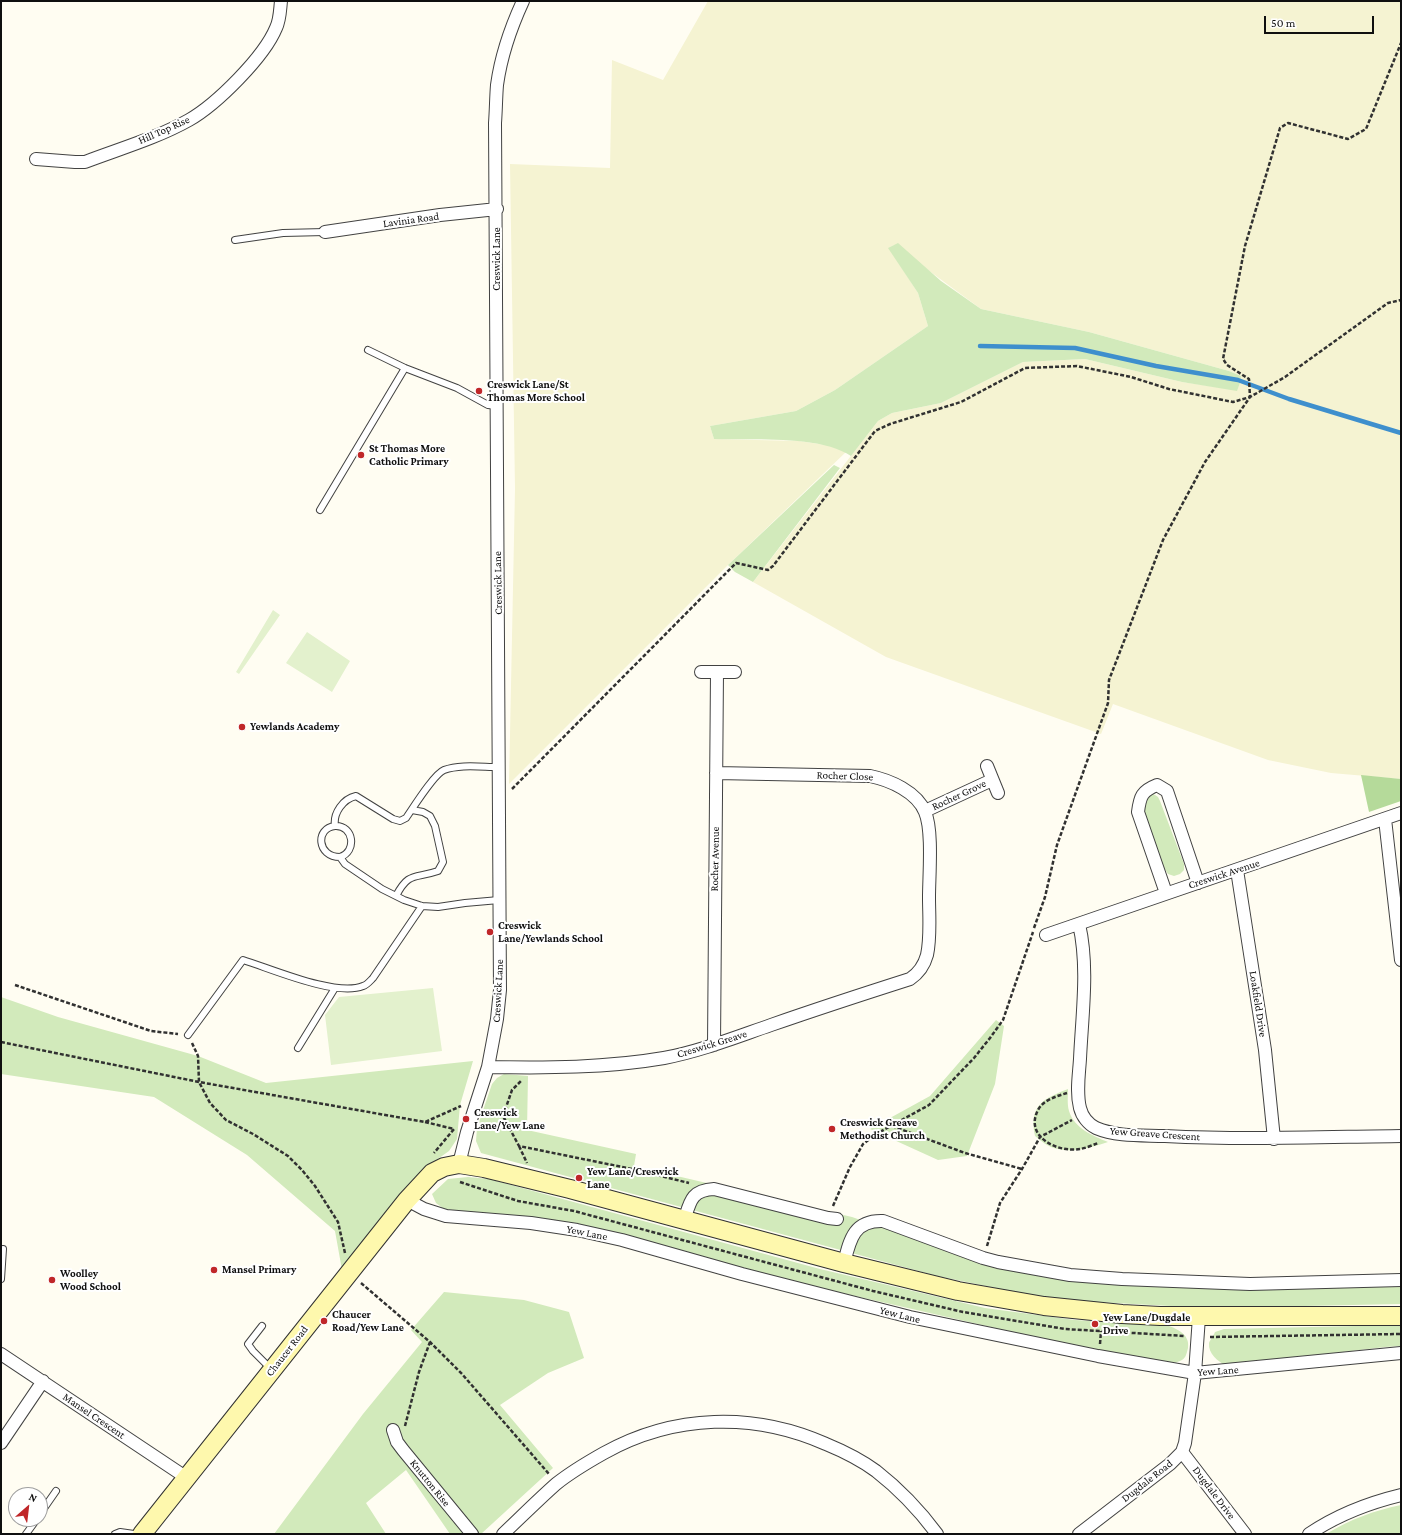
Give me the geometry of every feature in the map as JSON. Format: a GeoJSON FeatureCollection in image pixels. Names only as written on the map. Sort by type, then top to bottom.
{"type":"FeatureCollection","features":[{"type":"Feature","properties":{"kind":"main road","name":"Chaucer Road"},"geometry":{"type":"LineString","coordinates":[[142,1534],[407,1200],[432,1173],[444,1167],[459,1164]]}},
{"type":"Feature","properties":{"kind":"main road"},"geometry":{"type":"LineString","coordinates":[[459,1164],[484,1168],[633,1206],[844,1263],[990,1297],[1044,1306],[1152,1316],[1401,1316]]}},
{"type":"Feature","properties":{"kind":"street","name":"Hill Top Rise"},"geometry":{"type":"LineString","coordinates":[[36,158],[85,162],[168,130],[190,119],[222,95],[248,68],[270,39],[277,27],[281,1]]}},
{"type":"Feature","properties":{"kind":"street","name":"Creswick Lane"},"geometry":{"type":"LineString","coordinates":[[459,1164],[467,1132],[488,1067],[497,1019],[500,990],[495,122],[498,84],[504,55],[512,25],[523,1]]}},
{"type":"Feature","properties":{"kind":"street","name":"Lavinia Road"},"geometry":{"type":"LineString","coordinates":[[325,232],[440,215],[496,209]]}},
{"type":"Feature","properties":{"kind":"street"},"geometry":{"type":"LineString","coordinates":[[701,672],[735,672]]}},
{"type":"Feature","properties":{"kind":"street","name":"Rocher Avenue"},"geometry":{"type":"LineString","coordinates":[[714,1045],[717,672]]}},
{"type":"Feature","properties":{"kind":"street","name":"Rocher Grove"},"geometry":{"type":"LineString","coordinates":[[987,766],[998,793]]}},
{"type":"Feature","properties":{"kind":"street","name":"Rocher Close"},"geometry":{"type":"LineString","coordinates":[[716,774],[870,776],[885,779],[898,784],[925,810]]}},
{"type":"Feature","properties":{"kind":"street","name":"Rocher Grove"},"geometry":{"type":"LineString","coordinates":[[925,810],[992,780]]}},
{"type":"Feature","properties":{"kind":"street"},"geometry":{"type":"LineString","coordinates":[[1166,893],[1138,812],[1139,799],[1147,788],[1157,785],[1167,791],[1198,883]]}},
{"type":"Feature","properties":{"kind":"street","name":"Creswick Greave"},"geometry":{"type":"LineString","coordinates":[[488,1067],[534,1068],[618,1064],[664,1058],[714,1045],[823,1007],[910,979],[918,974],[923,967],[929,946],[929,834],[925,810]]}},
{"type":"Feature","properties":{"kind":"street","name":"Creswick Avenue"},"geometry":{"type":"LineString","coordinates":[[1046,935],[1401,813]]}},
{"type":"Feature","properties":{"kind":"street"},"geometry":{"type":"LineString","coordinates":[[1385,819],[1401,960]]}},
{"type":"Feature","properties":{"kind":"street","name":"Loakfield Drive"},"geometry":{"type":"LineString","coordinates":[[1237,870],[1265,1050],[1274,1139]]}},
{"type":"Feature","properties":{"kind":"street"},"geometry":{"type":"LineString","coordinates":[[1079,924],[1084,955],[1078,1092],[1082,1115]]}},
{"type":"Feature","properties":{"kind":"street","name":"Yew Greave Crescent"},"geometry":{"type":"LineString","coordinates":[[1082,1115],[1095,1128],[1113,1133],[1181,1137],[1274,1139],[1401,1136]]}},
{"type":"Feature","properties":{"kind":"street"},"geometry":{"type":"LineString","coordinates":[[684,1221],[692,1199],[696,1193],[704,1189],[714,1189],[833,1218]]}},
{"type":"Feature","properties":{"kind":"street","name":"Yew Lane"},"geometry":{"type":"LineString","coordinates":[[407,1200],[424,1210],[446,1216],[577,1230],[622,1240],[742,1274],[910,1317],[1098,1356],[1195,1373],[1401,1353]]}},
{"type":"Feature","properties":{"kind":"street"},"geometry":{"type":"LineString","coordinates":[[844,1263],[847,1248],[859,1227],[866,1223],[883,1221],[983,1258],[1070,1275],[1122,1279],[1250,1284],[1401,1280]]}},
{"type":"Feature","properties":{"kind":"street","name":"Dugdale Road"},"geometry":{"type":"LineString","coordinates":[[1079,1534],[1170,1464],[1182,1452],[1187,1431],[1195,1373],[1199,1317]]}},
{"type":"Feature","properties":{"kind":"street","name":"Mansel Crescent"},"geometry":{"type":"LineString","coordinates":[[1,1354],[187,1478]]}},
{"type":"Feature","properties":{"kind":"street"},"geometry":{"type":"LineString","coordinates":[[1,1443],[43,1381]]}},
{"type":"Feature","properties":{"kind":"street"},"geometry":{"type":"LineString","coordinates":[[503,1534],[557,1484],[605,1452],[637,1437],[666,1428],[694,1423],[730,1421],[768,1425],[804,1434],[842,1450],[875,1471],[904,1496],[937,1534]]}},
{"type":"Feature","properties":{"kind":"street","name":"Knutton Rise"},"geometry":{"type":"LineString","coordinates":[[393,1430],[397,1442],[472,1534]]}},
{"type":"Feature","properties":{"kind":"street","name":"Dugdale Drive"},"geometry":{"type":"LineString","coordinates":[[1182,1452],[1245,1534]]}},
{"type":"Feature","properties":{"kind":"street"},"geometry":{"type":"LineString","coordinates":[[1309,1534],[1322,1525],[1353,1510],[1401,1495]]}},
{"type":"Feature","properties":{"kind":"lane"},"geometry":{"type":"LineString","coordinates":[[235,240],[283,233],[325,232]]}},
{"type":"Feature","properties":{"kind":"lane"},"geometry":{"type":"LineString","coordinates":[[368,350],[405,368],[457,388],[488,405],[497,406]]}},
{"type":"Feature","properties":{"kind":"lane"},"geometry":{"type":"LineString","coordinates":[[320,510],[405,368]]}},
{"type":"Feature","properties":{"kind":"lane"},"geometry":{"type":"LineString","coordinates":[[335,826],[334,818],[343,803],[349,798],[356,796],[393,819],[400,821],[406,818],[442,771],[458,767],[499,767]]}},
{"type":"Feature","properties":{"kind":"lane"},"geometry":{"type":"LineString","coordinates":[[396,896],[403,884],[411,877],[426,875],[438,871],[443,862],[435,826],[430,816],[423,812],[412,810]]}},
{"type":"Feature","properties":{"kind":"lane"},"geometry":{"type":"LineString","coordinates":[[335,826],[349,832],[352,839],[350,849],[347,853],[340,857],[334,857],[327,854],[321,843],[325,832],[329,828],[335,826]]}},
{"type":"Feature","properties":{"kind":"lane"},"geometry":{"type":"LineString","coordinates":[[340,857],[345,864],[382,889],[422,906],[438,907],[465,902],[499,900]]}},
{"type":"Feature","properties":{"kind":"lane"},"geometry":{"type":"LineString","coordinates":[[188,1035],[243,960],[323,986],[344,989],[364,986],[373,978],[422,906]]}},
{"type":"Feature","properties":{"kind":"lane"},"geometry":{"type":"LineString","coordinates":[[298,1048],[335,988]]}},
{"type":"Feature","properties":{"kind":"lane"},"geometry":{"type":"LineString","coordinates":[[1,1279],[3,1249]]}},
{"type":"Feature","properties":{"kind":"lane"},"geometry":{"type":"LineString","coordinates":[[262,1326],[248,1344],[252,1351],[272,1370]]}},
{"type":"Feature","properties":{"kind":"lane"},"geometry":{"type":"LineString","coordinates":[[48,1502],[56,1491]]}},
{"type":"Feature","properties":{"kind":"lane"},"geometry":{"type":"LineString","coordinates":[[115,1534],[120,1532],[134,1534]]}},
{"type":"Feature","properties":{"kind":"path"},"geometry":{"type":"LineString","coordinates":[[833,1218],[850,1167],[863,1144],[929,1105],[974,1058],[1003,1020],[1045,897],[1057,845],[1108,703],[1109,680],[1136,608],[1163,540],[1205,462],[1250,397],[1249,379],[1227,365],[1223,359],[1246,246],[1280,128],[1288,123],[1348,139],[1366,129],[1401,43]]}},
{"type":"Feature","properties":{"kind":"path"},"geometry":{"type":"LineString","coordinates":[[499,790],[512,789],[736,563],[768,570],[773,566],[876,430],[890,424],[961,402],[1026,368],[1078,366],[1131,377],[1170,389],[1233,402],[1261,392],[1388,303],[1401,300]]}},
{"type":"Feature","properties":{"kind":"path"},"geometry":{"type":"LineString","coordinates":[[15,985],[151,1031],[188,1035],[198,1056],[199,1082],[210,1102],[226,1120],[253,1134],[288,1156],[315,1186],[338,1222],[349,1272],[430,1342],[462,1374],[557,1484]]}},
{"type":"Feature","properties":{"kind":"path"},"geometry":{"type":"LineString","coordinates":[[1,1042],[199,1082],[425,1122],[454,1129],[425,1164],[432,1173]]}},
{"type":"Feature","properties":{"kind":"path"},"geometry":{"type":"LineString","coordinates":[[503,1116],[512,1090],[534,1068]]}},
{"type":"Feature","properties":{"kind":"path"},"geometry":{"type":"LineString","coordinates":[[1078,1092],[1066,1093],[1047,1101],[1038,1110],[1035,1121],[1035,1130],[1040,1137],[1055,1146],[1068,1149],[1081,1149],[1100,1142],[1113,1133]]}},
{"type":"Feature","properties":{"kind":"path"},"geometry":{"type":"LineString","coordinates":[[425,1122],[465,1105],[475,1107],[503,1116],[519,1146],[637,1170],[691,1184],[700,1191]]}},
{"type":"Feature","properties":{"kind":"path"},"geometry":{"type":"LineString","coordinates":[[983,1258],[1000,1202],[1022,1169],[1040,1137],[1082,1115]]}},
{"type":"Feature","properties":{"kind":"path"},"geometry":{"type":"LineString","coordinates":[[892,1126],[965,1153],[1022,1169]]}},
{"type":"Feature","properties":{"kind":"path"},"geometry":{"type":"LineString","coordinates":[[622,1240],[633,1206]]}},
{"type":"Feature","properties":{"kind":"path"},"geometry":{"type":"LineString","coordinates":[[1098,1356],[1101,1331],[1101,1312]]}},
{"type":"Feature","properties":{"kind":"path"},"geometry":{"type":"LineString","coordinates":[[397,1442],[405,1425],[419,1372],[430,1342]]}},
{"type":"Feature","properties":{"kind":"shaded area"},"geometry":{"type":"Polygon","coordinates":[[[708,1],[1401,1],[1401,779],[1331,773],[1268,760],[1113,704],[1101,734],[886,657],[753,582],[878,421],[892,413],[941,403],[1023,362],[1085,359],[1182,382],[1237,390],[1240,383],[1241,376],[1229,371],[1089,332],[981,309],[894,245],[889,248],[918,293],[928,326],[835,390],[796,411],[710,426],[714,439],[799,441],[833,446],[846,452],[728,565],[509,784],[515,489],[510,164],[610,168],[612,60],[663,80],[708,1]]]}},
{"type":"Feature","properties":{"kind":"green space"},"geometry":{"type":"Polygon","coordinates":[[[898,243],[941,281],[981,309],[1089,332],[1229,371],[1241,376],[1237,391],[1182,382],[1085,359],[1023,362],[941,403],[892,413],[878,421],[851,456],[838,449],[804,442],[766,439],[714,439],[710,426],[796,411],[835,390],[928,326],[918,293],[888,248],[898,243]]]}},
{"type":"Feature","properties":{"kind":"green space"},"geometry":{"type":"Polygon","coordinates":[[[834,465],[840,468],[753,582],[735,572],[728,565],[834,465]]]}},
{"type":"Feature","properties":{"kind":"green space"},"geometry":{"type":"Polygon","coordinates":[[[273,610],[280,615],[239,674],[236,672],[273,610]]]}},
{"type":"Feature","properties":{"kind":"green space"},"geometry":{"type":"Polygon","coordinates":[[[307,632],[350,661],[332,692],[286,663],[307,632]]]}},
{"type":"Feature","properties":{"kind":"green space"},"geometry":{"type":"Polygon","coordinates":[[[1361,775],[1401,779],[1401,801],[1369,812],[1361,775]]]}},
{"type":"Feature","properties":{"kind":"green space"},"geometry":{"type":"Polygon","coordinates":[[[1152,793],[1158,797],[1160,801],[1184,864],[1184,870],[1180,874],[1174,876],[1168,874],[1164,868],[1141,803],[1152,793]]]}},
{"type":"Feature","properties":{"kind":"green space"},"geometry":{"type":"Polygon","coordinates":[[[433,988],[442,1051],[331,1065],[325,1015],[339,997],[433,988]]]}},
{"type":"Feature","properties":{"kind":"green space"},"geometry":{"type":"Polygon","coordinates":[[[1,997],[58,1017],[198,1056],[266,1083],[473,1061],[460,1105],[457,1139],[449,1151],[425,1168],[342,1270],[335,1231],[247,1155],[154,1097],[1,1074],[1,997]]]}},
{"type":"Feature","properties":{"kind":"green space"},"geometry":{"type":"Polygon","coordinates":[[[996,1020],[1004,1026],[995,1084],[967,1156],[938,1160],[870,1129],[930,1096],[996,1020]]]}},
{"type":"Feature","properties":{"kind":"green space"},"geometry":{"type":"Polygon","coordinates":[[[504,1074],[528,1076],[527,1130],[636,1154],[634,1166],[852,1217],[996,1267],[1096,1283],[1224,1288],[1401,1285],[1401,1304],[1208,1308],[1077,1301],[1020,1293],[937,1276],[481,1153],[476,1141],[477,1128],[492,1084],[497,1078],[504,1074]]]}},
{"type":"Feature","properties":{"kind":"green space"},"geometry":{"type":"Polygon","coordinates":[[[1068,1089],[1068,1108],[1071,1117],[1085,1131],[1108,1142],[1087,1148],[1065,1150],[1049,1146],[1035,1136],[1034,1117],[1036,1110],[1051,1096],[1068,1089]]]}},
{"type":"Feature","properties":{"kind":"green space"},"geometry":{"type":"Polygon","coordinates":[[[468,1177],[489,1179],[820,1269],[985,1308],[1075,1320],[1169,1326],[1177,1329],[1186,1337],[1188,1348],[1183,1359],[1170,1364],[1026,1335],[829,1290],[567,1222],[444,1209],[436,1203],[432,1194],[448,1179],[468,1177]]]}},
{"type":"Feature","properties":{"kind":"green space"},"geometry":{"type":"Polygon","coordinates":[[[444,1292],[524,1300],[569,1312],[584,1358],[548,1373],[500,1405],[553,1468],[481,1534],[450,1534],[406,1470],[366,1503],[386,1534],[274,1534],[363,1414],[422,1342],[411,1330],[444,1292]]]}},
{"type":"Feature","properties":{"kind":"green space"},"geometry":{"type":"Polygon","coordinates":[[[1401,1325],[1401,1346],[1226,1366],[1214,1357],[1209,1347],[1209,1343],[1215,1332],[1224,1329],[1401,1325]]]}},
{"type":"Feature","properties":{"kind":"green space"},"geometry":{"type":"Polygon","coordinates":[[[1401,1505],[1401,1534],[1326,1534],[1362,1516],[1401,1505]]]}},
{"type":"Feature","properties":{"kind":"waterway"},"geometry":{"type":"LineString","coordinates":[[980,346],[1075,348],[1156,366],[1238,380],[1289,399],[1401,433]]}},
{"type":"Feature","properties":{"kind":"place","name":"Creswick Lane/St Thomas More School"},"geometry":{"type":"Point","coordinates":[479,391]}},
{"type":"Feature","properties":{"kind":"place","name":"St Thomas More Catholic Primary"},"geometry":{"type":"Point","coordinates":[361,455]}},
{"type":"Feature","properties":{"kind":"place","name":"Yewlands Academy"},"geometry":{"type":"Point","coordinates":[242,727]}},
{"type":"Feature","properties":{"kind":"place","name":"Creswick Lane/Yewlands School"},"geometry":{"type":"Point","coordinates":[490,932]}},
{"type":"Feature","properties":{"kind":"place","name":"Creswick Lane/Yew Lane"},"geometry":{"type":"Point","coordinates":[466,1119]}},
{"type":"Feature","properties":{"kind":"place","name":"Creswick Greave Methodist Church"},"geometry":{"type":"Point","coordinates":[832,1129]}},
{"type":"Feature","properties":{"kind":"place","name":"Yew Lane/Creswick Lane"},"geometry":{"type":"Point","coordinates":[579,1178]}},
{"type":"Feature","properties":{"kind":"place","name":"Mansel Primary"},"geometry":{"type":"Point","coordinates":[214,1270]}},
{"type":"Feature","properties":{"kind":"place","name":"Woolley Wood School"},"geometry":{"type":"Point","coordinates":[52,1280]}},
{"type":"Feature","properties":{"kind":"place","name":"Chaucer Road/Yew Lane"},"geometry":{"type":"Point","coordinates":[324,1321]}},
{"type":"Feature","properties":{"kind":"place","name":"Yew Lane/Dugdale Drive"},"geometry":{"type":"Point","coordinates":[1095,1324]}}]}
